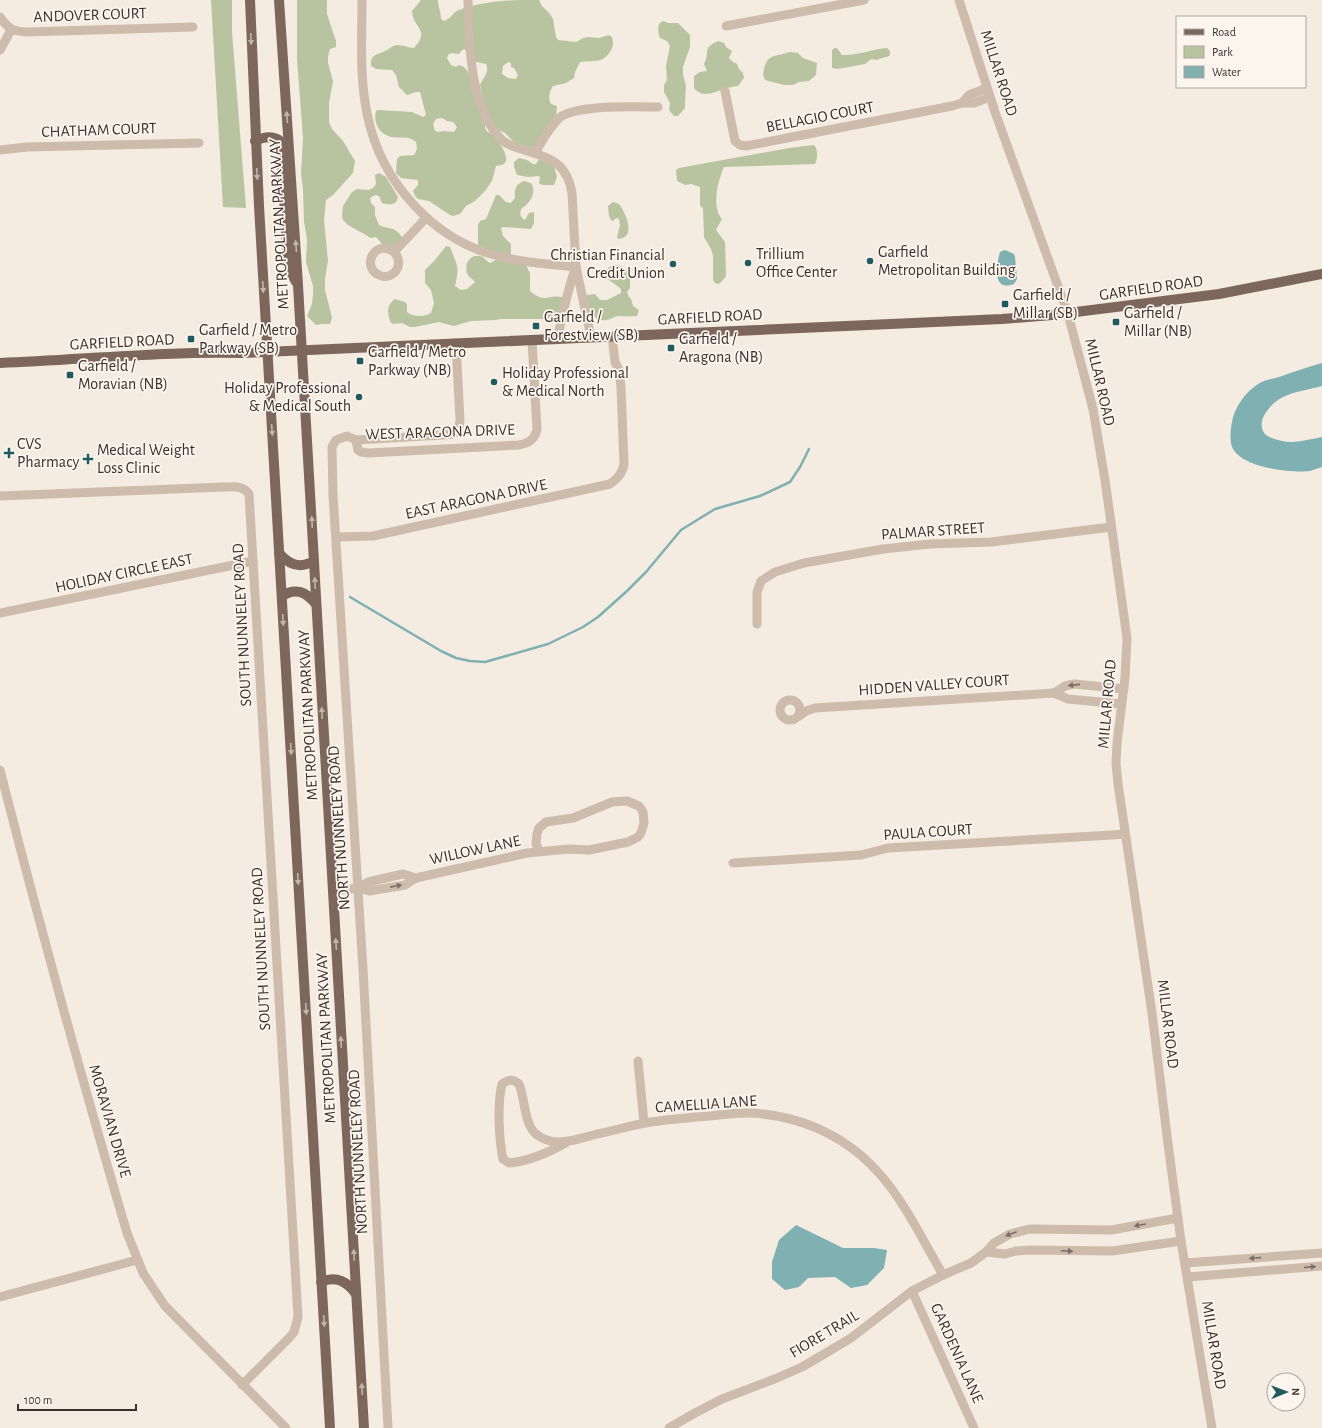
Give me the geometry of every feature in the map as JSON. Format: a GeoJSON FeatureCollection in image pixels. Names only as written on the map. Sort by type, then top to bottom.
{"type":"FeatureCollection","features":[{"type":"Feature","properties":{"kind":"main road","name":"METROPOLITAN PARKWAY"},"geometry":{"type":"LineString","coordinates":[[250,0],[255,141],[329,1423]]}},
{"type":"Feature","properties":{"kind":"main road","name":"METROPOLITAN PARKWAY"},"geometry":{"type":"LineString","coordinates":[[279,0],[298,285],[364,1428]]}},
{"type":"Feature","properties":{"kind":"main road"},"geometry":{"type":"LineString","coordinates":[[255,141],[266,137],[271,137],[279,140],[281,146],[288,266],[298,285]]}},
{"type":"Feature","properties":{"kind":"main road","name":"GARFIELD ROAD"},"geometry":{"type":"LineString","coordinates":[[0,363],[199,353],[301,351],[456,343],[557,340],[591,337],[995,319],[1068,314],[1218,294],[1322,274]]}},
{"type":"Feature","properties":{"kind":"main road"},"geometry":{"type":"LineString","coordinates":[[279,553],[288,562],[297,566],[303,566],[314,561]]}},
{"type":"Feature","properties":{"kind":"main road"},"geometry":{"type":"LineString","coordinates":[[282,596],[291,591],[300,591],[310,597],[316,604]]}},
{"type":"Feature","properties":{"kind":"main road"},"geometry":{"type":"LineString","coordinates":[[321,1282],[331,1279],[341,1280],[350,1286],[356,1294]]}},
{"type":"Feature","properties":{"kind":"main road"},"geometry":{"type":"LineString","coordinates":[[322,1428],[329,1423]]}},
{"type":"Feature","properties":{"kind":"street"},"geometry":{"type":"LineString","coordinates":[[362,0],[362,74],[368,118],[373,138],[384,164],[390,175],[405,195],[426,218],[452,237],[475,249],[496,256],[516,260],[576,267]]}},
{"type":"Feature","properties":{"kind":"street"},"geometry":{"type":"LineString","coordinates":[[468,0],[469,49],[481,103],[488,121],[503,141],[553,161],[559,165],[568,176],[572,193],[576,267],[591,337]]}},
{"type":"Feature","properties":{"kind":"street"},"geometry":{"type":"LineString","coordinates":[[726,26],[864,0]]}},
{"type":"Feature","properties":{"kind":"street","name":"MILLAR ROAD"},"geometry":{"type":"LineString","coordinates":[[959,0],[990,97],[1068,314],[1093,409],[1105,480],[1127,638],[1124,689],[1118,732],[1116,764],[1152,1013],[1181,1241],[1212,1428]]}},
{"type":"Feature","properties":{"kind":"street"},"geometry":{"type":"LineString","coordinates":[[0,16],[5,25],[11,30],[0,50]]}},
{"type":"Feature","properties":{"kind":"street","name":"ANDOVER COURT"},"geometry":{"type":"LineString","coordinates":[[11,30],[26,32],[193,27]]}},
{"type":"Feature","properties":{"kind":"street","name":"BELLAGIO COURT"},"geometry":{"type":"LineString","coordinates":[[962,103],[969,95],[988,88]]}},
{"type":"Feature","properties":{"kind":"street","name":"BELLAGIO COURT"},"geometry":{"type":"LineString","coordinates":[[725,91],[735,141],[740,145],[746,146],[962,103],[974,103],[990,97]]}},
{"type":"Feature","properties":{"kind":"street"},"geometry":{"type":"LineString","coordinates":[[535,153],[546,134],[559,119],[568,113],[585,109],[658,107]]}},
{"type":"Feature","properties":{"kind":"street","name":"CHATHAM COURT"},"geometry":{"type":"LineString","coordinates":[[0,150],[27,147],[199,143]]}},
{"type":"Feature","properties":{"kind":"street"},"geometry":{"type":"LineString","coordinates":[[394,252],[426,218]]}},
{"type":"Feature","properties":{"kind":"street"},"geometry":{"type":"LineString","coordinates":[[557,340],[564,314],[569,285],[576,267]]}},
{"type":"Feature","properties":{"kind":"street","name":"EAST ARAGONA DRIVE"},"geometry":{"type":"LineString","coordinates":[[337,537],[373,536],[610,484],[618,478],[624,464],[621,387],[619,370],[614,357],[612,336]]}},
{"type":"Feature","properties":{"kind":"street","name":"WEST ARAGONA DRIVE"},"geometry":{"type":"LineString","coordinates":[[356,440],[358,450],[368,453],[519,445],[532,440],[537,430],[532,340]]}},
{"type":"Feature","properties":{"kind":"street","name":"NORTH NUNNELEY ROAD"},"geometry":{"type":"LineString","coordinates":[[388,1428],[358,888],[337,537],[333,495],[332,447],[336,440],[347,436],[356,440],[443,435],[452,434],[458,431],[460,421],[456,343]]}},
{"type":"Feature","properties":{"kind":"street","name":"SOUTH NUNNELEY ROAD"},"geometry":{"type":"LineString","coordinates":[[0,496],[223,487],[243,488],[249,494],[298,1317],[294,1332],[290,1338],[242,1385]]}},
{"type":"Feature","properties":{"kind":"street","name":"PALMAR STREET"},"geometry":{"type":"LineString","coordinates":[[758,624],[757,592],[761,581],[775,572],[804,563],[883,549],[930,544],[991,542],[1111,527]]}},
{"type":"Feature","properties":{"kind":"street","name":"HOLIDAY CIRCLE EAST"},"geometry":{"type":"LineString","coordinates":[[0,613],[253,561]]}},
{"type":"Feature","properties":{"kind":"street","name":"HIDDEN VALLEY COURT"},"geometry":{"type":"LineString","coordinates":[[1054,693],[1065,686],[1074,684],[1124,689]]}},
{"type":"Feature","properties":{"kind":"street"},"geometry":{"type":"LineString","coordinates":[[1094,700],[1096,686]]}},
{"type":"Feature","properties":{"kind":"street","name":"HIDDEN VALLEY COURT"},"geometry":{"type":"LineString","coordinates":[[815,708],[806,706],[792,699],[788,699],[782,703],[780,709],[782,716],[787,720],[794,720],[806,711],[815,708],[1054,693],[1068,699],[1094,700],[1121,704]]}},
{"type":"Feature","properties":{"kind":"street"},"geometry":{"type":"LineString","coordinates":[[798,702],[801,709],[799,716]]}},
{"type":"Feature","properties":{"kind":"street","name":"MORAVIAN DRIVE"},"geometry":{"type":"LineString","coordinates":[[0,770],[73,1046],[127,1234],[137,1260],[149,1284],[165,1306],[286,1428]]}},
{"type":"Feature","properties":{"kind":"street","name":"WILLOW LANE"},"geometry":{"type":"LineString","coordinates":[[333,891],[358,888],[369,892],[405,885],[416,878],[527,853],[540,852],[569,849],[589,850],[628,842],[638,837],[641,833],[644,823],[643,812],[639,806],[627,801],[612,802],[573,818],[546,822],[537,834],[536,844],[540,852]]}},
{"type":"Feature","properties":{"kind":"street","name":"PAULA COURT"},"geometry":{"type":"LineString","coordinates":[[733,863],[861,855],[888,848],[1112,836],[1125,834]]}},
{"type":"Feature","properties":{"kind":"street"},"geometry":{"type":"LineString","coordinates":[[638,1061],[644,1123]]}},
{"type":"Feature","properties":{"kind":"street","name":"CAMELLIA LANE"},"geometry":{"type":"LineString","coordinates":[[567,1142],[550,1141],[535,1133],[526,1116],[519,1084],[515,1080],[508,1080],[502,1084],[500,1094],[500,1141],[503,1159],[509,1164],[517,1163],[552,1151],[567,1142],[644,1123],[747,1113],[782,1117],[814,1126],[840,1138],[871,1164],[894,1192],[943,1274]]}},
{"type":"Feature","properties":{"kind":"street","name":"FIORE TRAIL"},"geometry":{"type":"LineString","coordinates":[[669,1428],[722,1399],[802,1367],[826,1353],[872,1322],[912,1290],[943,1274],[971,1263],[986,1252],[994,1243],[1010,1234],[1030,1229],[1111,1230],[1178,1218]]}},
{"type":"Feature","properties":{"kind":"street"},"geometry":{"type":"LineString","coordinates":[[986,1252],[1005,1254],[1016,1251],[1031,1250],[1112,1251],[1181,1241]]}},
{"type":"Feature","properties":{"kind":"street"},"geometry":{"type":"LineString","coordinates":[[1185,1263],[1322,1253]]}},
{"type":"Feature","properties":{"kind":"street"},"geometry":{"type":"LineString","coordinates":[[1282,1256],[1284,1269]]}},
{"type":"Feature","properties":{"kind":"street"},"geometry":{"type":"LineString","coordinates":[[0,1297],[137,1260]]}},
{"type":"Feature","properties":{"kind":"street"},"geometry":{"type":"LineString","coordinates":[[1188,1277],[1322,1266]]}},
{"type":"Feature","properties":{"kind":"street","name":"GARDENIA LANE"},"geometry":{"type":"LineString","coordinates":[[912,1290],[974,1428]]}},
{"type":"Feature","properties":{"kind":"green space"},"geometry":{"type":"Polygon","coordinates":[[[211,0],[232,0],[232,32],[246,208],[223,207],[211,0]]]}},
{"type":"Feature","properties":{"kind":"green space"},"geometry":{"type":"Polygon","coordinates":[[[297,0],[327,0],[327,14],[336,41],[336,47],[330,49],[328,56],[328,63],[333,81],[329,103],[329,122],[332,129],[343,141],[355,161],[353,173],[333,195],[326,200],[324,220],[328,261],[325,278],[325,290],[332,318],[330,324],[316,325],[307,316],[312,304],[313,286],[306,262],[307,240],[304,221],[301,174],[303,138],[297,59],[297,0]]]}},
{"type":"Feature","properties":{"kind":"green space"},"geometry":{"type":"Polygon","coordinates":[[[421,0],[438,0],[441,19],[444,21],[457,11],[479,4],[489,2],[539,0],[553,19],[556,37],[558,40],[576,42],[583,38],[599,38],[609,35],[613,39],[612,48],[607,56],[597,61],[580,62],[574,78],[566,83],[553,86],[549,97],[551,104],[557,106],[556,118],[533,148],[515,143],[505,133],[485,123],[486,130],[495,137],[503,148],[506,157],[505,163],[496,166],[492,181],[485,191],[475,201],[466,206],[460,214],[453,216],[429,201],[418,199],[415,196],[413,191],[418,185],[418,180],[401,178],[396,173],[397,159],[400,156],[414,155],[417,149],[416,142],[407,138],[391,137],[383,133],[378,127],[375,119],[376,111],[378,110],[412,112],[423,117],[426,115],[420,92],[407,95],[399,87],[396,75],[392,70],[376,69],[371,66],[372,59],[376,55],[393,46],[400,45],[414,48],[419,42],[421,33],[415,22],[412,11],[421,0]],[[465,49],[459,54],[451,53],[447,58],[451,65],[456,67],[459,65],[466,69],[473,92],[482,93],[480,85],[487,72],[486,64],[471,61],[465,49]],[[508,62],[503,66],[502,74],[508,78],[516,79],[518,75],[514,68],[511,67],[511,63],[508,62]],[[442,118],[436,119],[433,124],[435,131],[454,132],[457,127],[453,122],[442,118]]]}},
{"type":"Feature","properties":{"kind":"green space"},"geometry":{"type":"Polygon","coordinates":[[[663,21],[668,23],[678,23],[690,35],[690,47],[683,67],[683,75],[686,86],[685,108],[678,116],[674,116],[669,110],[670,103],[664,92],[664,85],[667,80],[666,66],[670,46],[667,41],[660,38],[658,26],[663,21]]]}},
{"type":"Feature","properties":{"kind":"green space"},"geometry":{"type":"Polygon","coordinates":[[[718,41],[724,43],[726,47],[732,51],[729,58],[737,64],[743,73],[744,78],[738,86],[709,94],[701,93],[694,88],[694,76],[700,72],[707,71],[704,64],[708,48],[718,41]]]}},
{"type":"Feature","properties":{"kind":"green space"},"geometry":{"type":"Polygon","coordinates":[[[837,48],[842,55],[848,55],[887,48],[890,51],[890,55],[877,60],[871,59],[865,64],[837,69],[832,68],[832,50],[837,48]]]}},
{"type":"Feature","properties":{"kind":"green space"},"geometry":{"type":"Polygon","coordinates":[[[790,52],[798,53],[803,58],[817,63],[816,75],[809,81],[799,82],[793,85],[784,85],[765,80],[763,74],[768,59],[790,52]]]}},
{"type":"Feature","properties":{"kind":"green space"},"geometry":{"type":"Polygon","coordinates":[[[814,145],[817,154],[815,164],[724,167],[718,186],[716,201],[719,214],[722,219],[716,230],[725,242],[726,276],[719,284],[715,283],[713,280],[713,256],[704,237],[703,208],[700,206],[700,187],[691,184],[685,185],[677,181],[676,170],[679,168],[789,148],[814,145]]]}},
{"type":"Feature","properties":{"kind":"green space"},"geometry":{"type":"Polygon","coordinates":[[[519,158],[527,160],[533,164],[536,164],[539,159],[554,166],[557,177],[554,185],[542,185],[539,183],[540,177],[538,176],[528,177],[517,175],[514,162],[519,158]]]}},
{"type":"Feature","properties":{"kind":"green space"},"geometry":{"type":"Polygon","coordinates":[[[379,173],[386,177],[398,197],[396,202],[389,204],[382,203],[379,196],[375,195],[370,198],[371,203],[375,207],[375,215],[379,225],[394,229],[402,237],[402,241],[392,247],[382,244],[376,237],[371,238],[348,225],[343,220],[342,216],[343,206],[352,192],[357,189],[369,190],[373,188],[376,184],[375,175],[379,173]]]}},
{"type":"Feature","properties":{"kind":"green space"},"geometry":{"type":"Polygon","coordinates":[[[524,181],[531,183],[533,187],[533,194],[530,201],[520,211],[520,215],[525,220],[529,213],[534,212],[534,223],[531,229],[503,227],[501,228],[503,236],[511,244],[511,254],[513,257],[526,263],[530,273],[530,291],[543,298],[557,296],[562,297],[564,302],[563,315],[545,319],[500,319],[471,321],[454,326],[439,322],[415,327],[410,327],[402,323],[391,323],[388,310],[390,304],[395,299],[405,302],[407,305],[407,312],[412,315],[422,316],[431,313],[434,303],[431,290],[425,283],[425,270],[446,246],[450,247],[457,266],[455,286],[461,290],[467,289],[475,282],[468,276],[466,270],[467,263],[471,258],[480,256],[490,263],[496,260],[496,258],[478,245],[478,225],[480,221],[486,219],[496,195],[499,195],[506,202],[511,203],[515,198],[516,187],[524,181]]]}},
{"type":"Feature","properties":{"kind":"green space"},"geometry":{"type":"Polygon","coordinates":[[[613,202],[619,204],[627,219],[629,230],[624,238],[618,239],[617,237],[620,225],[619,219],[616,218],[613,221],[609,216],[608,206],[613,202]]]}},
{"type":"Feature","properties":{"kind":"green space"},"geometry":{"type":"Polygon","coordinates":[[[613,264],[621,266],[627,270],[630,279],[630,288],[627,292],[633,306],[639,310],[637,316],[618,316],[607,320],[601,320],[594,316],[588,304],[586,295],[595,294],[600,300],[607,300],[621,293],[620,288],[606,278],[605,275],[608,268],[613,264]]]}},
{"type":"Feature","properties":{"kind":"water"},"geometry":{"type":"Polygon","coordinates":[[[1005,250],[1014,254],[1015,257],[1017,279],[1014,284],[1002,284],[997,276],[997,264],[1000,252],[1005,250]]]}},
{"type":"Feature","properties":{"kind":"water"},"geometry":{"type":"Polygon","coordinates":[[[1322,363],[1322,386],[1279,399],[1266,412],[1263,418],[1262,429],[1265,434],[1271,438],[1287,442],[1297,442],[1322,437],[1322,467],[1310,471],[1279,470],[1267,468],[1245,460],[1237,454],[1232,447],[1230,436],[1233,417],[1237,407],[1246,394],[1258,384],[1322,363]]]}},
{"type":"Feature","properties":{"kind":"water"},"geometry":{"type":"Polygon","coordinates":[[[796,1225],[843,1248],[874,1248],[887,1250],[884,1268],[867,1285],[851,1288],[835,1277],[808,1278],[799,1287],[785,1290],[772,1279],[772,1262],[779,1240],[796,1225]]]}},
{"type":"Feature","properties":{"kind":"waterway"},"geometry":{"type":"LineString","coordinates":[[350,597],[441,651],[456,658],[485,662],[548,644],[583,627],[598,617],[646,572],[681,530],[715,509],[760,496],[790,482],[809,449]]}},
{"type":"Feature","properties":{"kind":"place","name":"Garfield Metropolitan Building"},"geometry":{"type":"Point","coordinates":[870,261]}},
{"type":"Feature","properties":{"kind":"place","name":"Trillium Office Center"},"geometry":{"type":"Point","coordinates":[748,263]}},
{"type":"Feature","properties":{"kind":"place","name":"Christian Financial Credit Union"},"geometry":{"type":"Point","coordinates":[673,264]}},
{"type":"Feature","properties":{"kind":"place","name":"Garfield / Millar (SB)"},"geometry":{"type":"Point","coordinates":[1005,304]}},
{"type":"Feature","properties":{"kind":"place","name":"Garfield / Millar (NB)"},"geometry":{"type":"Point","coordinates":[1116,322]}},
{"type":"Feature","properties":{"kind":"place","name":"Garfield / Forestview (SB)"},"geometry":{"type":"Point","coordinates":[536,326]}},
{"type":"Feature","properties":{"kind":"place","name":"Garfield / Metro Parkway (SB)"},"geometry":{"type":"Point","coordinates":[191,339]}},
{"type":"Feature","properties":{"kind":"place","name":"Garfield / Aragona (NB)"},"geometry":{"type":"Point","coordinates":[671,348]}},
{"type":"Feature","properties":{"kind":"place","name":"Garfield / Metro Parkway (NB)"},"geometry":{"type":"Point","coordinates":[360,361]}},
{"type":"Feature","properties":{"kind":"place","name":"Garfield / Moravian (NB)"},"geometry":{"type":"Point","coordinates":[70,375]}},
{"type":"Feature","properties":{"kind":"place","name":"Holiday Professional & Medical North"},"geometry":{"type":"Point","coordinates":[494,382]}},
{"type":"Feature","properties":{"kind":"place","name":"Holiday Professional & Medical South"},"geometry":{"type":"Point","coordinates":[359,397]}},
{"type":"Feature","properties":{"kind":"place","name":"CVS Pharmacy"},"geometry":{"type":"Point","coordinates":[9,453]}},
{"type":"Feature","properties":{"kind":"place","name":"Medical Weight Loss Clinic"},"geometry":{"type":"Point","coordinates":[88,459]}}]}
